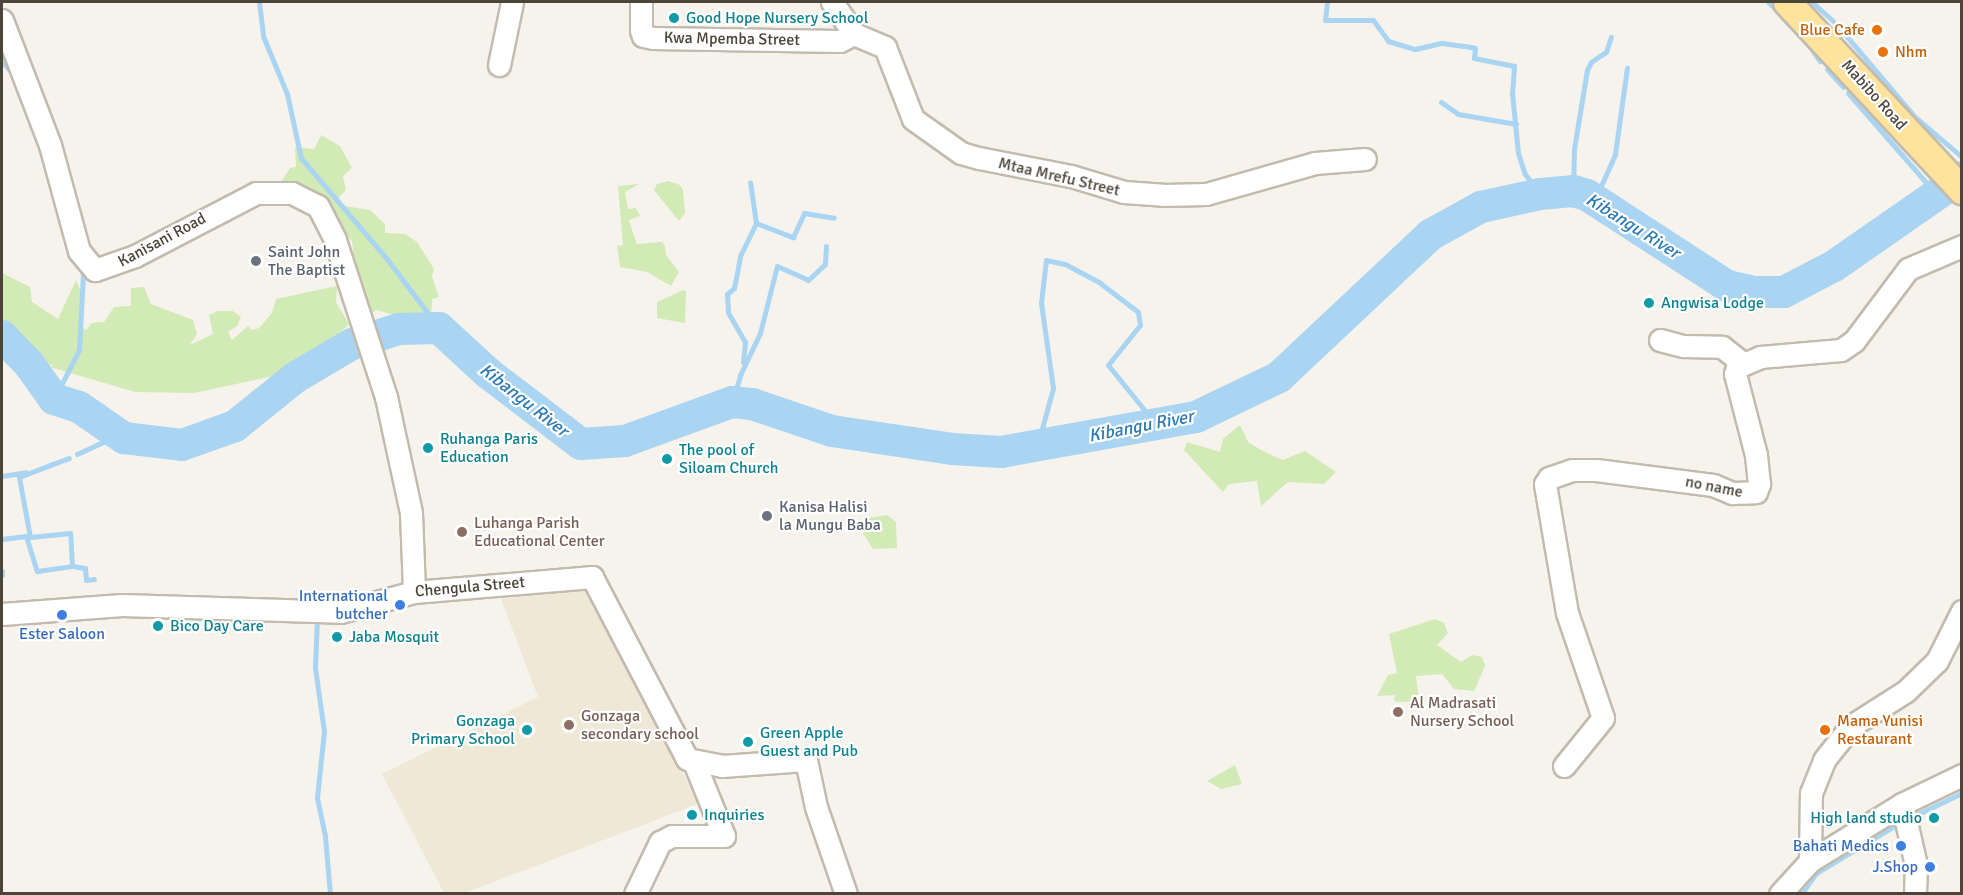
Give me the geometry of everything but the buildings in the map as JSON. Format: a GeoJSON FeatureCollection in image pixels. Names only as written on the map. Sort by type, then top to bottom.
{"type":"FeatureCollection","features":[{"type":"Feature","properties":{"kind":"main road","name":"Mabibo Road"},"geometry":{"type":"LineString","coordinates":[[1787,2],[1962,190]]}},
{"type":"Feature","properties":{"kind":"street"},"geometry":{"type":"LineString","coordinates":[[499,65],[512,2]]}},
{"type":"Feature","properties":{"kind":"street","name":"Kwa Mpemba Street"},"geometry":{"type":"LineString","coordinates":[[640,2],[643,36],[653,38],[840,41],[854,34]]}},
{"type":"Feature","properties":{"kind":"street"},"geometry":{"type":"LineString","coordinates":[[832,2],[854,34]]}},
{"type":"Feature","properties":{"kind":"street","name":"Kanisani Road"},"geometry":{"type":"LineString","coordinates":[[2,20],[50,146],[73,235],[86,263],[95,270],[135,256],[256,193],[292,193],[309,199],[327,220],[352,300],[373,355],[411,513],[414,592]]}},
{"type":"Feature","properties":{"kind":"street","name":"Mtaa Mrefu Street"},"geometry":{"type":"LineString","coordinates":[[854,34],[885,47],[913,119],[960,153],[979,158],[1071,176],[1124,192],[1163,195],[1206,194],[1315,163],[1365,159]]}},
{"type":"Feature","properties":{"kind":"street"},"geometry":{"type":"LineString","coordinates":[[1660,340],[1683,346],[1722,347],[1741,362],[1841,350],[1854,341],[1908,269],[1962,246]]}},
{"type":"Feature","properties":{"kind":"street","name":"no name"},"geometry":{"type":"LineString","coordinates":[[1564,766],[1603,718],[1567,613],[1545,484],[1555,474],[1596,470],[1713,485],[1732,493],[1756,492],[1760,484],[1756,455],[1735,374],[1741,362]]}},
{"type":"Feature","properties":{"kind":"street","name":"Chengula Street"},"geometry":{"type":"LineString","coordinates":[[2,614],[122,605],[340,612],[414,592],[592,577],[691,760]]}},
{"type":"Feature","properties":{"kind":"street"},"geometry":{"type":"LineString","coordinates":[[1810,861],[1811,793],[1824,760],[1851,726],[1906,691],[1937,661],[1962,611]]}},
{"type":"Feature","properties":{"kind":"street"},"geometry":{"type":"LineString","coordinates":[[635,894],[660,842],[672,836],[724,837],[691,760]]}},
{"type":"Feature","properties":{"kind":"street"},"geometry":{"type":"LineString","coordinates":[[691,760],[722,766],[806,760],[816,807],[846,894]]}},
{"type":"Feature","properties":{"kind":"street"},"geometry":{"type":"LineString","coordinates":[[1780,894],[1810,861],[1902,804],[1962,775]]}},
{"type":"Feature","properties":{"kind":"street"},"geometry":{"type":"LineString","coordinates":[[1902,804],[1916,865],[1916,894]]}},
{"type":"Feature","properties":{"kind":"shaded area","name":"Gonzaga secondary school"},"geometry":{"type":"Polygon","coordinates":[[[592,589],[698,804],[465,893],[444,893],[382,774],[538,697],[501,599],[592,589]]]}},
{"type":"Feature","properties":{"kind":"green space"},"geometry":{"type":"Polygon","coordinates":[[[321,135],[340,146],[352,168],[343,176],[346,190],[338,198],[344,206],[370,210],[385,224],[385,233],[405,234],[417,242],[434,269],[432,277],[439,297],[432,299],[431,321],[426,323],[376,310],[368,317],[355,269],[352,241],[346,236],[334,242],[336,226],[280,184],[290,168],[296,167],[295,147],[314,149],[321,135]]]}},
{"type":"Feature","properties":{"kind":"green space"},"geometry":{"type":"Polygon","coordinates":[[[668,181],[680,185],[683,190],[685,213],[679,221],[654,190],[657,184],[668,181]]]}},
{"type":"Feature","properties":{"kind":"green space"},"geometry":{"type":"Polygon","coordinates":[[[639,184],[625,192],[628,209],[636,208],[640,216],[629,220],[633,233],[637,244],[662,242],[665,246],[666,255],[679,272],[671,286],[647,272],[620,267],[617,246],[623,245],[618,186],[639,184]]]}},
{"type":"Feature","properties":{"kind":"green space"},"geometry":{"type":"Polygon","coordinates":[[[2,273],[30,287],[32,302],[58,319],[76,280],[81,291],[80,326],[86,330],[92,323],[104,322],[114,307],[131,306],[131,288],[144,287],[151,304],[193,320],[197,334],[190,345],[213,334],[209,315],[218,311],[233,311],[241,317],[237,326],[228,332],[232,340],[248,326],[252,330],[259,328],[272,313],[276,299],[337,286],[336,302],[349,324],[318,353],[295,364],[292,372],[194,393],[135,392],[50,367],[53,365],[43,364],[10,337],[2,329],[2,273]]]}},
{"type":"Feature","properties":{"kind":"green space"},"geometry":{"type":"Polygon","coordinates":[[[683,290],[686,291],[685,323],[657,318],[657,302],[683,290]]]}},
{"type":"Feature","properties":{"kind":"green space"},"geometry":{"type":"Polygon","coordinates":[[[1240,425],[1248,442],[1263,451],[1283,460],[1305,451],[1336,472],[1324,484],[1288,482],[1261,506],[1257,481],[1229,484],[1223,492],[1184,450],[1187,442],[1220,452],[1223,439],[1240,425]]]}},
{"type":"Feature","properties":{"kind":"green space"},"geometry":{"type":"Polygon","coordinates":[[[887,515],[896,522],[897,548],[873,549],[861,530],[868,518],[887,515]]]}},
{"type":"Feature","properties":{"kind":"green space"},"geometry":{"type":"Polygon","coordinates":[[[1435,619],[1444,623],[1448,633],[1437,645],[1461,662],[1472,655],[1482,657],[1485,666],[1474,691],[1454,689],[1442,674],[1416,676],[1419,701],[1399,702],[1394,701],[1395,695],[1377,696],[1388,675],[1397,673],[1389,634],[1435,619]]]}},
{"type":"Feature","properties":{"kind":"green space"},"geometry":{"type":"Polygon","coordinates":[[[1235,765],[1242,784],[1221,789],[1207,781],[1235,765]]]}},
{"type":"Feature","properties":{"kind":"waterway"},"geometry":{"type":"LineString","coordinates":[[259,2],[263,36],[287,94],[301,158],[387,259],[439,328]]}},
{"type":"Feature","properties":{"kind":"waterway"},"geometry":{"type":"LineString","coordinates":[[1327,2],[1325,20],[1373,20],[1388,41],[1415,49],[1442,43],[1471,47],[1475,48],[1474,58],[1514,66],[1512,93],[1518,153],[1525,174],[1540,194]]}},
{"type":"Feature","properties":{"kind":"waterway"},"geometry":{"type":"LineString","coordinates":[[1768,2],[1780,13]]}},
{"type":"Feature","properties":{"kind":"waterway"},"geometry":{"type":"LineString","coordinates":[[1812,2],[1833,21]]}},
{"type":"Feature","properties":{"kind":"waterway"},"geometry":{"type":"LineString","coordinates":[[1838,26],[1915,117],[1962,157]]}},
{"type":"Feature","properties":{"kind":"waterway"},"geometry":{"type":"LineString","coordinates":[[1573,191],[1574,149],[1587,70],[1591,62],[1606,52],[1611,37]]}},
{"type":"Feature","properties":{"kind":"waterway"},"geometry":{"type":"LineString","coordinates":[[1808,44],[1820,61]]}},
{"type":"Feature","properties":{"kind":"waterway"},"geometry":{"type":"LineString","coordinates":[[2,61],[14,76]]}},
{"type":"Feature","properties":{"kind":"waterway"},"geometry":{"type":"LineString","coordinates":[[1601,203],[1601,186],[1615,154],[1627,68]]}},
{"type":"Feature","properties":{"kind":"waterway"},"geometry":{"type":"LineString","coordinates":[[1827,69],[1843,87]]}},
{"type":"Feature","properties":{"kind":"waterway"},"geometry":{"type":"LineString","coordinates":[[1848,93],[1938,196]]}},
{"type":"Feature","properties":{"kind":"waterway"},"geometry":{"type":"LineString","coordinates":[[1441,102],[1458,114],[1516,124]]}},
{"type":"Feature","properties":{"kind":"waterway","name":"Kibangu River"},"geometry":{"type":"LineString","coordinates":[[2,336],[29,364],[54,399],[79,407],[124,438],[182,445],[235,426],[296,377],[352,344],[399,329],[439,328],[488,373],[581,444],[625,441],[732,402],[752,404],[832,431],[952,449],[1001,452],[1196,417],[1279,377],[1430,235],[1481,207],[1540,194],[1573,191],[1587,195],[1727,286],[1755,292],[1784,292],[1834,266],[1962,177]]}},
{"type":"Feature","properties":{"kind":"waterway"},"geometry":{"type":"LineString","coordinates":[[743,362],[745,342],[728,312],[727,294],[734,288],[740,256],[756,223],[750,182]]}},
{"type":"Feature","properties":{"kind":"waterway"},"geometry":{"type":"LineString","coordinates":[[756,223],[793,237],[804,213],[834,218]]}},
{"type":"Feature","properties":{"kind":"waterway"},"geometry":{"type":"LineString","coordinates":[[732,402],[740,375],[760,333],[777,266],[808,280],[825,264],[826,246]]}},
{"type":"Feature","properties":{"kind":"waterway"},"geometry":{"type":"LineString","coordinates":[[1038,443],[1053,388],[1041,303],[1046,260],[1065,264],[1100,283],[1138,312],[1140,325],[1108,365],[1155,423]]}},
{"type":"Feature","properties":{"kind":"waterway"},"geometry":{"type":"LineString","coordinates":[[54,399],[79,350],[83,274],[79,264]]}},
{"type":"Feature","properties":{"kind":"waterway"},"geometry":{"type":"LineString","coordinates":[[77,454],[114,437],[124,438]]}},
{"type":"Feature","properties":{"kind":"waterway"},"geometry":{"type":"LineString","coordinates":[[50,465],[69,458]]}},
{"type":"Feature","properties":{"kind":"waterway"},"geometry":{"type":"LineString","coordinates":[[2,539],[26,536],[37,571],[72,566],[70,533],[30,537],[19,477],[53,464]]}},
{"type":"Feature","properties":{"kind":"waterway"},"geometry":{"type":"LineString","coordinates":[[2,476],[26,472]]}},
{"type":"Feature","properties":{"kind":"waterway"},"geometry":{"type":"LineString","coordinates":[[72,566],[85,568],[86,580],[94,579]]}},
{"type":"Feature","properties":{"kind":"waterway"},"geometry":{"type":"LineString","coordinates":[[317,618],[315,668],[324,731],[317,798],[325,836],[330,894]]}},
{"type":"Feature","properties":{"kind":"waterway"},"geometry":{"type":"LineString","coordinates":[[1916,815],[1962,793]]}},
{"type":"Feature","properties":{"kind":"waterway"},"geometry":{"type":"LineString","coordinates":[[1801,894],[1816,873],[1898,824],[1899,828]]}},
{"type":"Feature","properties":{"kind":"place","name":"Good Hope Nursery School"},"geometry":{"type":"Point","coordinates":[674,18]}},
{"type":"Feature","properties":{"kind":"place","name":"Blue Cafe"},"geometry":{"type":"Point","coordinates":[1877,30]}},
{"type":"Feature","properties":{"kind":"place","name":"Nhm"},"geometry":{"type":"Point","coordinates":[1883,52]}},
{"type":"Feature","properties":{"kind":"place","name":"Saint John The Baptist"},"geometry":{"type":"Point","coordinates":[256,261]}},
{"type":"Feature","properties":{"kind":"place","name":"Angwisa Lodge"},"geometry":{"type":"Point","coordinates":[1649,303]}},
{"type":"Feature","properties":{"kind":"place","name":"Ruhanga Paris Education"},"geometry":{"type":"Point","coordinates":[428,448]}},
{"type":"Feature","properties":{"kind":"place","name":"The pool of Siloam Church"},"geometry":{"type":"Point","coordinates":[667,459]}},
{"type":"Feature","properties":{"kind":"place","name":"Kanisa Halisi la Mungu Baba"},"geometry":{"type":"Point","coordinates":[767,516]}},
{"type":"Feature","properties":{"kind":"place","name":"Luhanga Parish Educational Center"},"geometry":{"type":"Point","coordinates":[462,532]}},
{"type":"Feature","properties":{"kind":"place","name":"International butcher"},"geometry":{"type":"Point","coordinates":[400,605]}},
{"type":"Feature","properties":{"kind":"place","name":"Ester Saloon"},"geometry":{"type":"Point","coordinates":[62,615]}},
{"type":"Feature","properties":{"kind":"place","name":"Bico Day Care"},"geometry":{"type":"Point","coordinates":[158,626]}},
{"type":"Feature","properties":{"kind":"place","name":"Jaba Mosquit"},"geometry":{"type":"Point","coordinates":[337,637]}},
{"type":"Feature","properties":{"kind":"place","name":"Al Madrasati Nursery School"},"geometry":{"type":"Point","coordinates":[1398,712]}},
{"type":"Feature","properties":{"kind":"place","name":"Gonzaga secondary school"},"geometry":{"type":"Point","coordinates":[569,725]}},
{"type":"Feature","properties":{"kind":"place","name":"Gonzaga Primary School"},"geometry":{"type":"Point","coordinates":[527,730]}},
{"type":"Feature","properties":{"kind":"place","name":"Mama Yunisi Restaurant"},"geometry":{"type":"Point","coordinates":[1825,730]}},
{"type":"Feature","properties":{"kind":"place","name":"Green Apple Guest and Pub"},"geometry":{"type":"Point","coordinates":[748,742]}},
{"type":"Feature","properties":{"kind":"place","name":"Inquiries"},"geometry":{"type":"Point","coordinates":[692,815]}},
{"type":"Feature","properties":{"kind":"place","name":"High land studio"},"geometry":{"type":"Point","coordinates":[1934,818]}},
{"type":"Feature","properties":{"kind":"place","name":"Bahati Medics"},"geometry":{"type":"Point","coordinates":[1901,846]}},
{"type":"Feature","properties":{"kind":"place","name":"J.Shop"},"geometry":{"type":"Point","coordinates":[1930,867]}}]}
